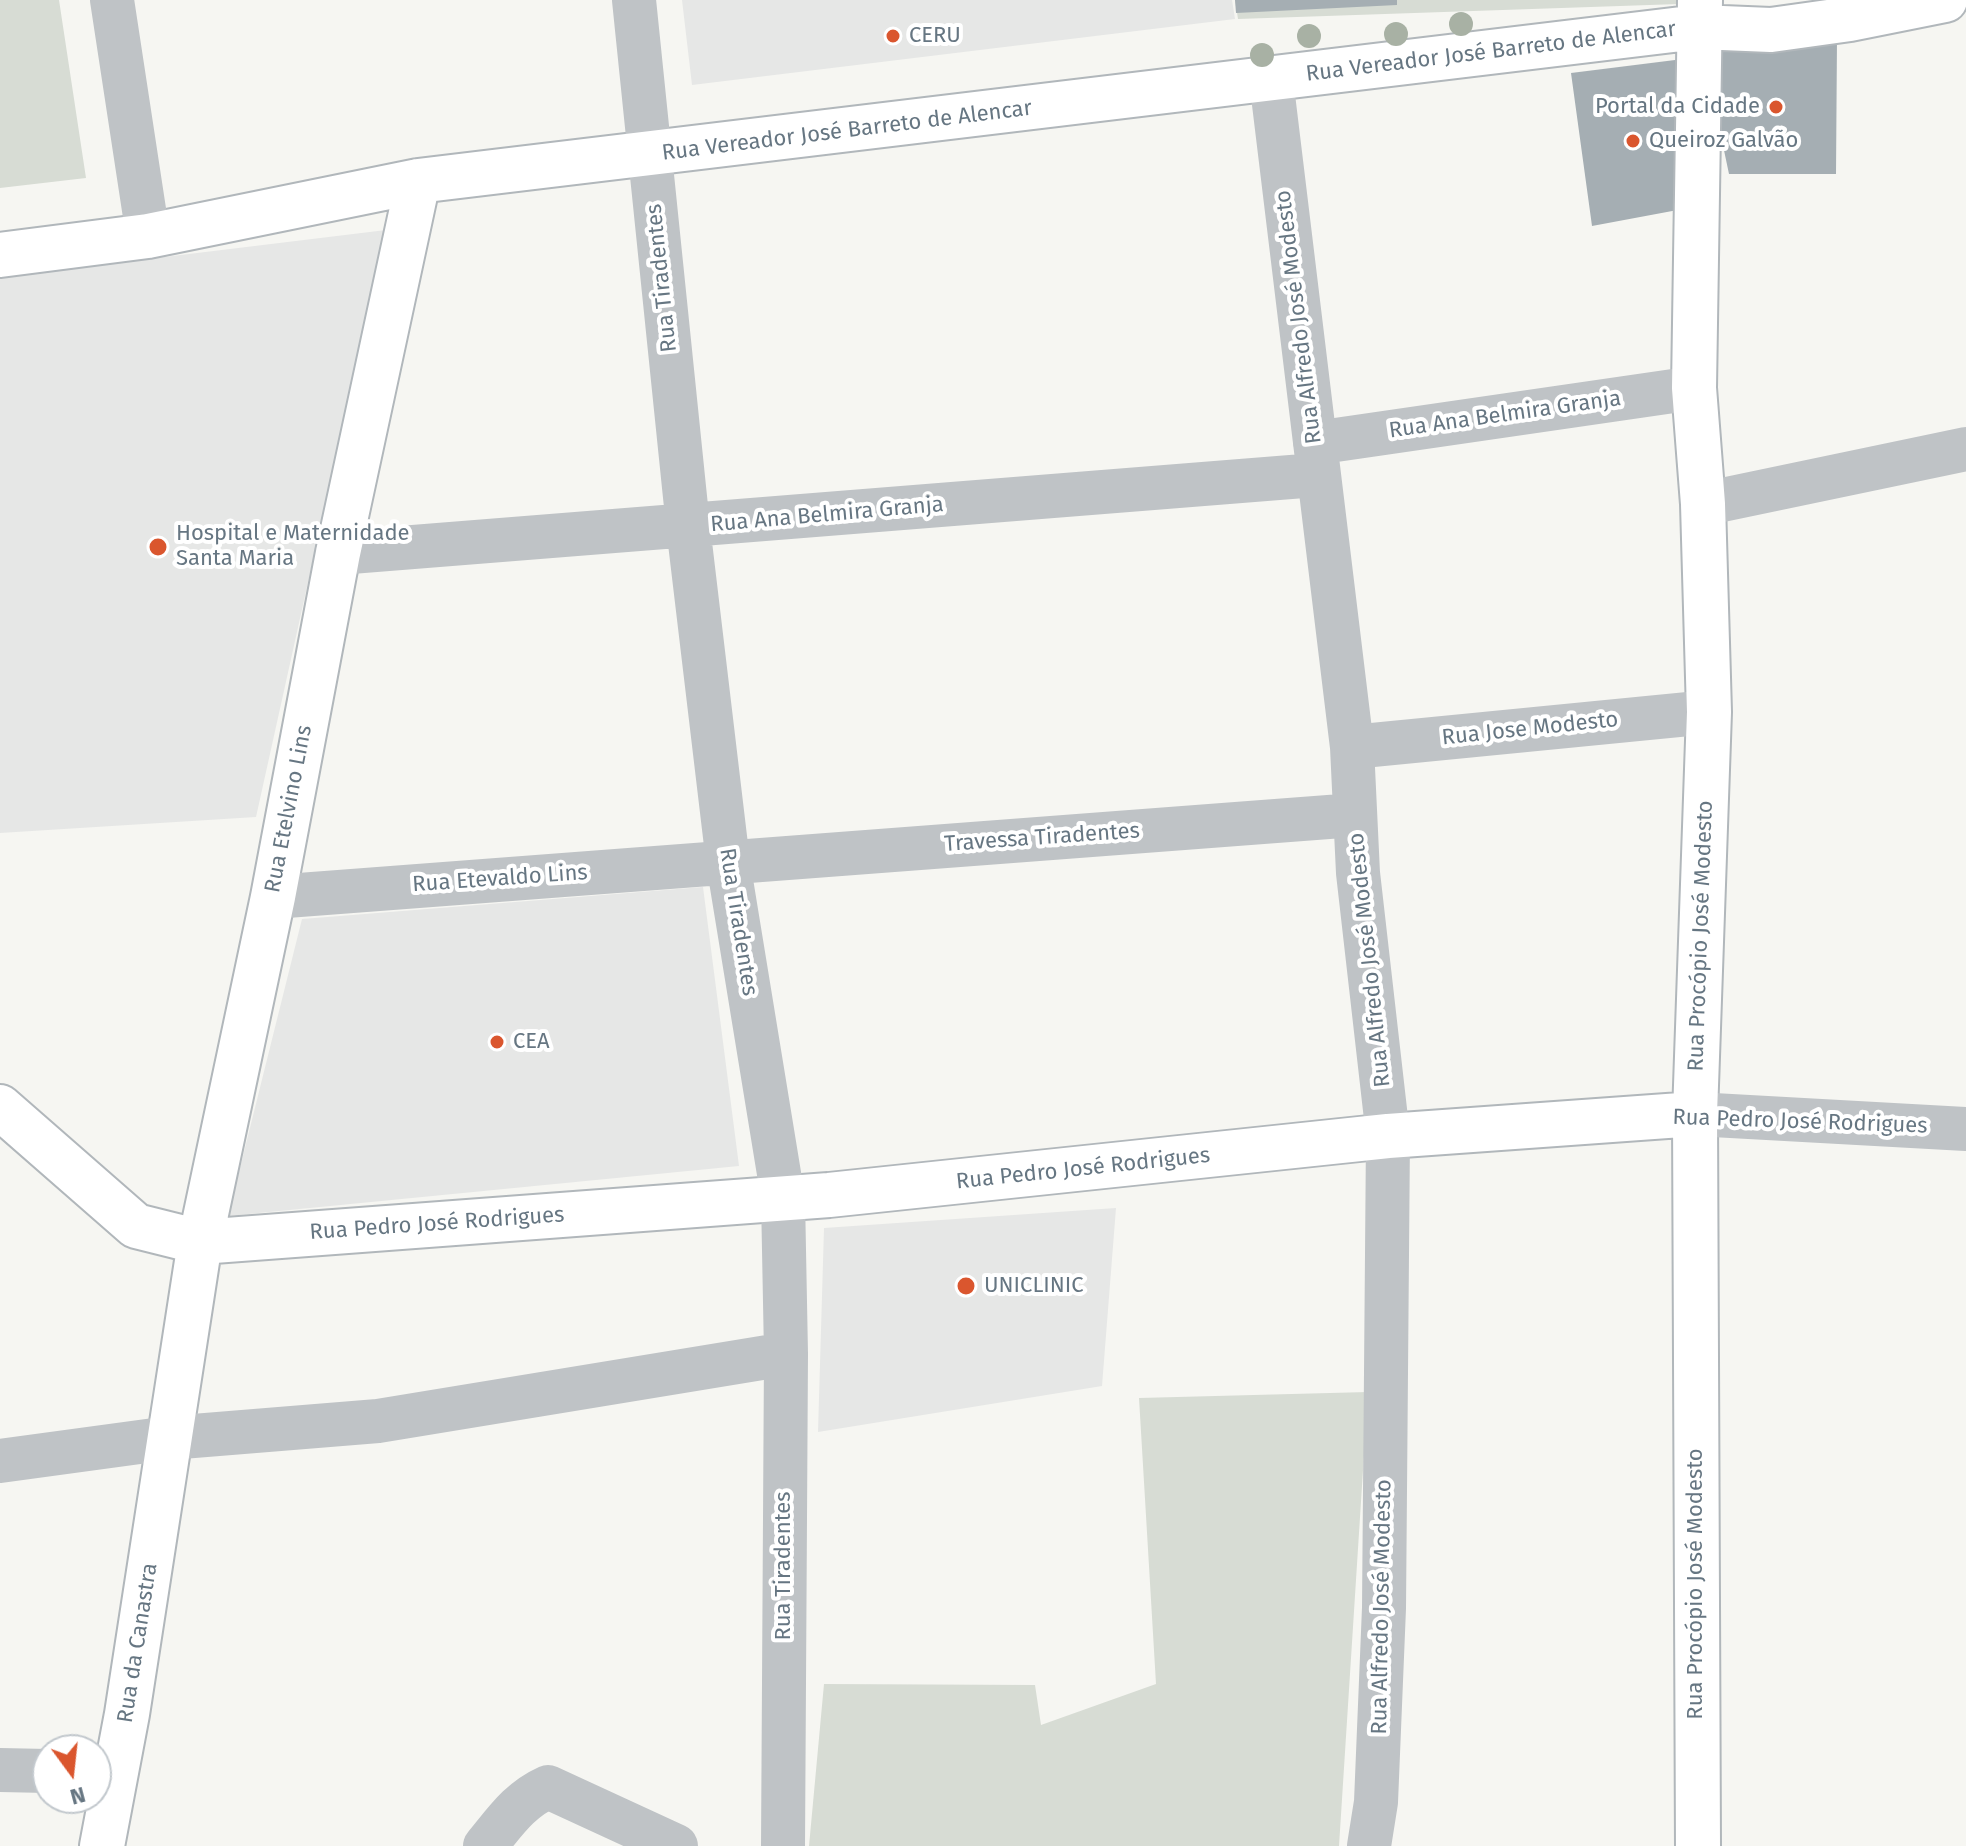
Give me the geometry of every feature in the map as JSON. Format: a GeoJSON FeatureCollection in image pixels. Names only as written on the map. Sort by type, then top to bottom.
{"type":"FeatureCollection","features":[{"type":"Feature","properties":{"kind":"main road"},"geometry":{"type":"LineString","coordinates":[[1699,14],[1799,0]]}},
{"type":"Feature","properties":{"kind":"main road"},"geometry":{"type":"LineString","coordinates":[[1699,14],[1771,30],[1850,19],[1945,0]]}},
{"type":"Feature","properties":{"kind":"main road","name":"Rua Vereador José Barreto de Alencar"},"geometry":{"type":"LineString","coordinates":[[0,255],[148,236],[418,181],[1271,79],[1699,14]]}},
{"type":"Feature","properties":{"kind":"main road","name":"Rua Procópio José Modesto"},"geometry":{"type":"LineString","coordinates":[[1698,1846],[1695,1114],[1709,712],[1703,504],[1694,388],[1699,14]]}},
{"type":"Feature","properties":{"kind":"main road","name":"Rua Etelvino Lins"},"geometry":{"type":"LineString","coordinates":[[169,1438],[200,1242],[273,897],[338,553],[418,181]]}},
{"type":"Feature","properties":{"kind":"main road","name":"Rua Pedro José Rodrigues"},"geometry":{"type":"LineString","coordinates":[[0,1107],[136,1226],[200,1242],[783,1198],[1388,1136],[1695,1114]]}},
{"type":"Feature","properties":{"kind":"main road","name":"Rua da Canastra"},"geometry":{"type":"LineString","coordinates":[[112,1741],[169,1438]]}},
{"type":"Feature","properties":{"kind":"main road","name":"Rua da Canastra"},"geometry":{"type":"LineString","coordinates":[[102,1846],[104,1814]]}},
{"type":"Feature","properties":{"kind":"street"},"geometry":{"type":"LineString","coordinates":[[112,0],[148,236]]}},
{"type":"Feature","properties":{"kind":"street","name":"Rua Tiradentes"},"geometry":{"type":"LineString","coordinates":[[634,0],[688,526],[728,862],[783,1198],[786,1354],[783,1846]]}},
{"type":"Feature","properties":{"kind":"street","name":"Rua Alfredo José Modesto"},"geometry":{"type":"LineString","coordinates":[[1271,79],[1352,747],[1358,873],[1388,1136],[1384,1608],[1376,1802],[1369,1846]]}},
{"type":"Feature","properties":{"kind":"street","name":"Rua Ana Belmira Granja"},"geometry":{"type":"LineString","coordinates":[[338,553],[688,526],[1316,459],[1694,388]]}},
{"type":"Feature","properties":{"kind":"street"},"geometry":{"type":"LineString","coordinates":[[1703,504],[1966,449]]}},
{"type":"Feature","properties":{"kind":"street","name":"Rua Jose Modesto"},"geometry":{"type":"LineString","coordinates":[[1352,747],[1709,712]]}},
{"type":"Feature","properties":{"kind":"street","name":"Travessa Tiradentes"},"geometry":{"type":"LineString","coordinates":[[728,862],[1355,815]]}},
{"type":"Feature","properties":{"kind":"street","name":"Rua Etevaldo Lins"},"geometry":{"type":"LineString","coordinates":[[273,897],[728,862]]}},
{"type":"Feature","properties":{"kind":"street","name":"Rua Pedro José Rodrigues"},"geometry":{"type":"LineString","coordinates":[[1695,1114],[1966,1129]]}},
{"type":"Feature","properties":{"kind":"street"},"geometry":{"type":"LineString","coordinates":[[0,1461],[169,1438],[378,1421],[786,1354]]}},
{"type":"Feature","properties":{"kind":"street"},"geometry":{"type":"LineString","coordinates":[[0,1770],[32,1771]]}},
{"type":"Feature","properties":{"kind":"street"},"geometry":{"type":"LineString","coordinates":[[485,1846],[515,1808],[548,1787],[676,1846]]}},
{"type":"Feature","properties":{"kind":"shaded area"},"geometry":{"type":"Polygon","coordinates":[[[0,0],[59,0],[86,178],[0,188],[0,0]]]}},
{"type":"Feature","properties":{"kind":"shaded area","name":"CERU"},"geometry":{"type":"Polygon","coordinates":[[[682,0],[1232,0],[1235,19],[692,85],[682,0]]]}},
{"type":"Feature","properties":{"kind":"shaded area"},"geometry":{"type":"Polygon","coordinates":[[[1235,0],[1679,0],[1679,4],[1238,19],[1235,0]]]}},
{"type":"Feature","properties":{"kind":"shaded area","name":"Hospital e Maternidade Santa Maria"},"geometry":{"type":"Polygon","coordinates":[[[386,230],[256,817],[0,833],[0,277],[386,230]]]}},
{"type":"Feature","properties":{"kind":"shaded area","name":"CEA"},"geometry":{"type":"Polygon","coordinates":[[[703,887],[739,1166],[228,1216],[302,919],[703,887]]]}},
{"type":"Feature","properties":{"kind":"shaded area","name":"UNICLINIC"},"geometry":{"type":"Polygon","coordinates":[[[1116,1208],[1102,1386],[818,1432],[824,1228],[1116,1208]]]}},
{"type":"Feature","properties":{"kind":"shaded area"},"geometry":{"type":"Polygon","coordinates":[[[1368,1392],[1339,1846],[809,1846],[824,1684],[1035,1685],[1041,1725],[1156,1684],[1139,1398],[1368,1392]]]}},
{"type":"Feature","properties":{"kind":"building"},"geometry":{"type":"Polygon","coordinates":[[[1235,0],[1397,0],[1397,5],[1236,13],[1235,0]]]}},
{"type":"Feature","properties":{"kind":"building","name":"Portal da Cidade"},"geometry":{"type":"Polygon","coordinates":[[[1698,27],[1837,39],[1836,174],[1729,174],[1698,27]]]}},
{"type":"Feature","properties":{"kind":"building","name":"Queiroz Galvão"},"geometry":{"type":"Polygon","coordinates":[[[1691,58],[1683,209],[1592,226],[1571,73],[1691,58]]]}},
{"type":"Feature","properties":{"kind":"place","name":"CERU"},"geometry":{"type":"Point","coordinates":[893,36]}},
{"type":"Feature","properties":{"kind":"place","name":"Portal da Cidade"},"geometry":{"type":"Point","coordinates":[1776,107]}},
{"type":"Feature","properties":{"kind":"place","name":"Queiroz Galvão"},"geometry":{"type":"Point","coordinates":[1633,141]}},
{"type":"Feature","properties":{"kind":"place","name":"Hospital e Maternidade Santa Maria"},"geometry":{"type":"Point","coordinates":[158,547]}},
{"type":"Feature","properties":{"kind":"place","name":"CEA"},"geometry":{"type":"Point","coordinates":[497,1042]}},
{"type":"Feature","properties":{"kind":"place","name":"UNICLINIC"},"geometry":{"type":"Point","coordinates":[966,1286]}}]}
